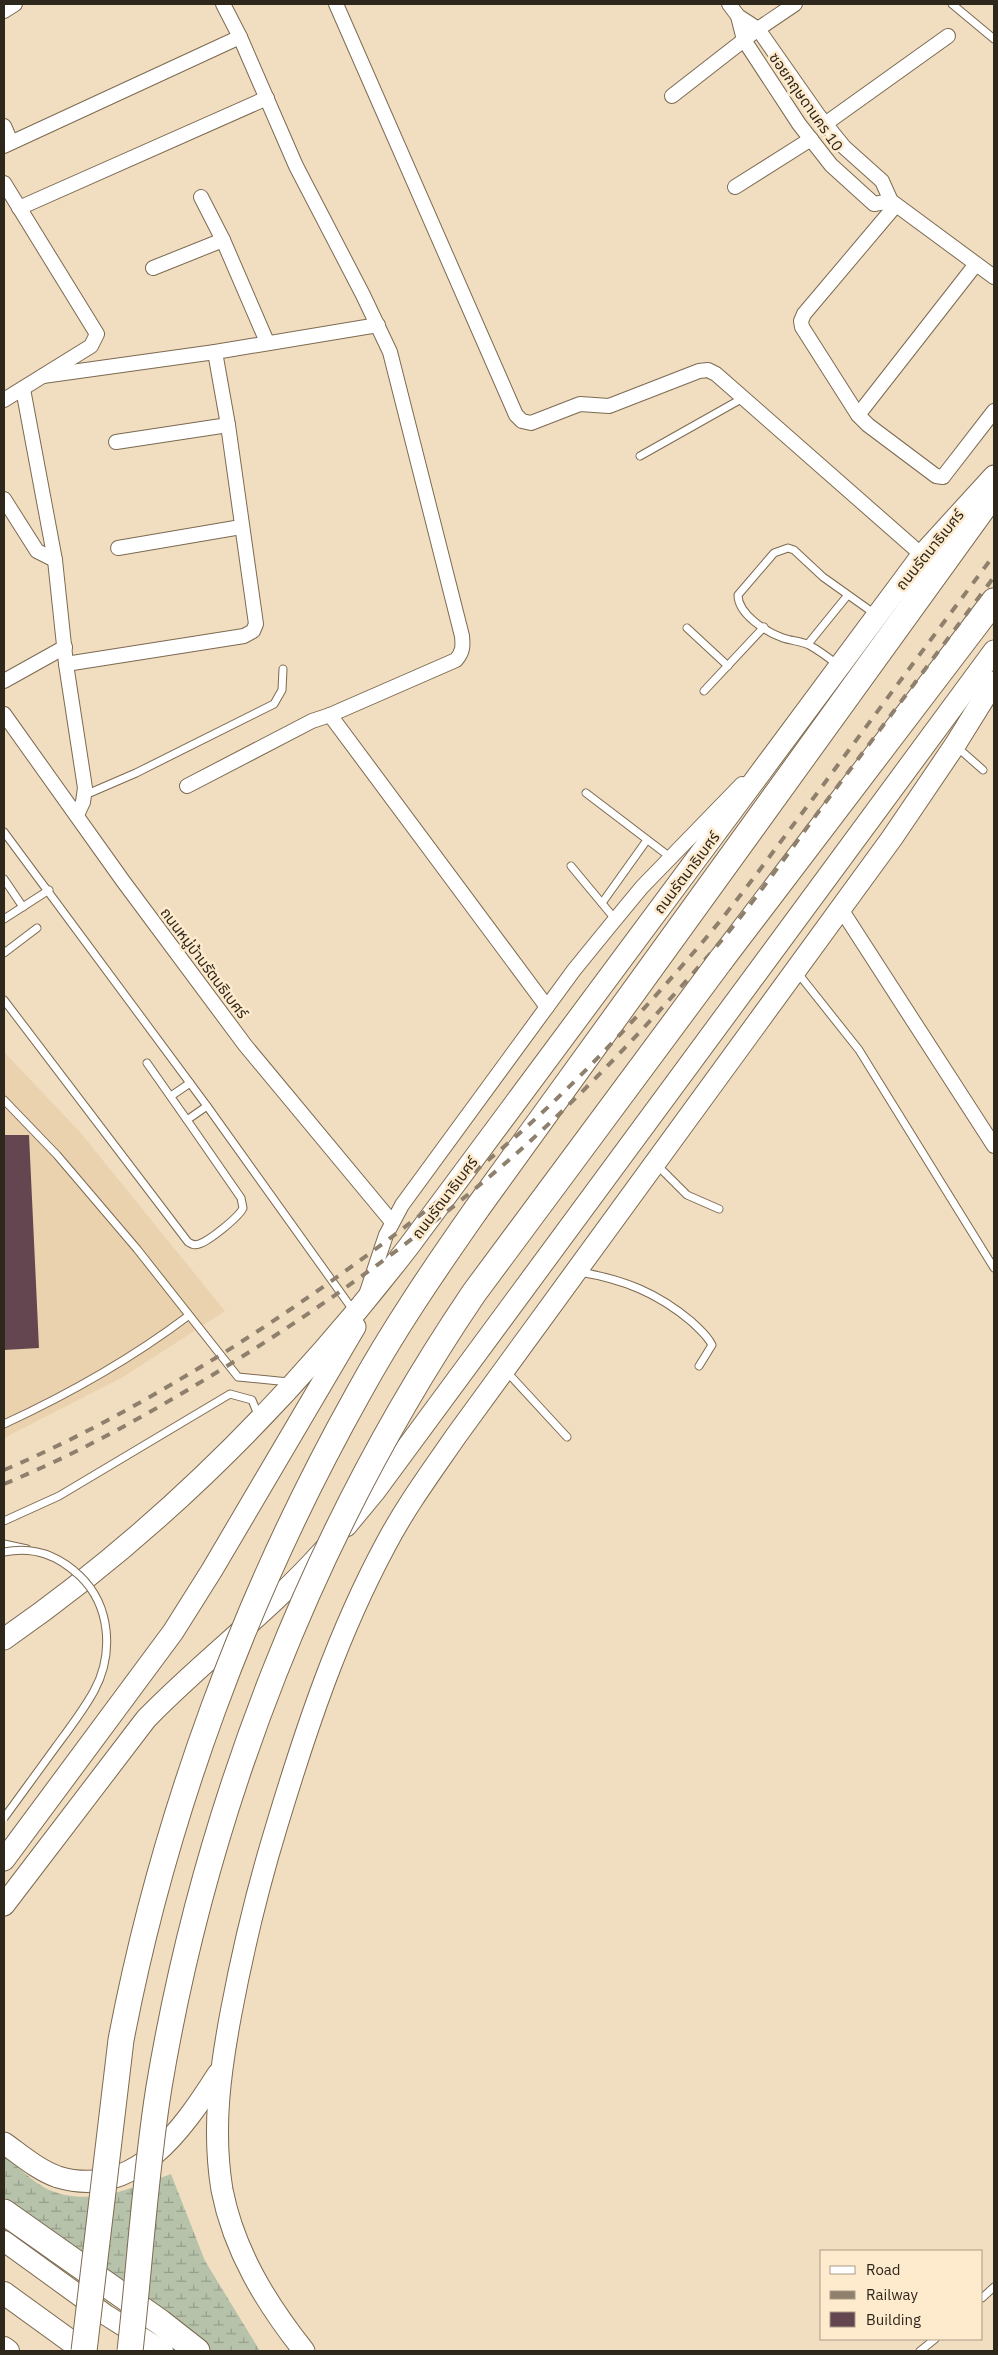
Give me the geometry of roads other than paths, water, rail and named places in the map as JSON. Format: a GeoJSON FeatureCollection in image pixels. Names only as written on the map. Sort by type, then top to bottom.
{"type":"FeatureCollection","features":[{"type":"Feature","properties":{"kind":"highway"},"geometry":{"type":"LineString","coordinates":[[4,2293],[84,2351],[114,2089],[126,2015],[156,1887],[193,1765],[254,1608],[308,1489],[358,1394],[422,1288],[476,1210],[994,493]]}},
{"type":"Feature","properties":{"kind":"highway"},"geometry":{"type":"LineString","coordinates":[[130,2351],[159,2089],[178,1990],[219,1832],[250,1740],[287,1642],[372,1459],[443,1338],[474,1293],[721,960],[994,602]]}},
{"type":"Feature","properties":{"kind":"highway"},"geometry":{"type":"LineString","coordinates":[[6,2214],[160,2322],[197,2351]]}},
{"type":"Feature","properties":{"kind":"highway"},"geometry":{"type":"LineString","coordinates":[[4,2348],[8,2351]]}},
{"type":"Feature","properties":{"kind":"main road","name":"ถนนรัตนาธิเบศร์"},"geometry":{"type":"LineString","coordinates":[[386,1276],[922,555],[994,476]]}},
{"type":"Feature","properties":{"kind":"main road"},"geometry":{"type":"LineString","coordinates":[[4,1905],[146,1719],[169,1695],[261,1612],[321,1554],[375,1491],[994,651]]}},
{"type":"Feature","properties":{"kind":"main road"},"geometry":{"type":"LineString","coordinates":[[304,2351],[265,2298],[251,2273],[229,2219],[216,2138],[216,2114],[238,1973],[257,1892],[287,1793],[330,1666],[386,1543],[456,1436],[797,972],[955,745],[994,682]]}},
{"type":"Feature","properties":{"kind":"main road"},"geometry":{"type":"LineString","coordinates":[[4,1639],[92,1575],[203,1477],[260,1420],[386,1276]]}},
{"type":"Feature","properties":{"kind":"main road"},"geometry":{"type":"LineString","coordinates":[[4,1860],[163,1646],[212,1570],[386,1276]]}},
{"type":"Feature","properties":{"kind":"main road"},"geometry":{"type":"LineString","coordinates":[[4,2142],[36,2166],[58,2177],[81,2181],[108,2178],[132,2169],[156,2155],[190,2117],[222,2067]]}},
{"type":"Feature","properties":{"kind":"main road"},"geometry":{"type":"LineString","coordinates":[[4,2241],[106,2314],[163,2351]]}},
{"type":"Feature","properties":{"kind":"street"},"geometry":{"type":"LineString","coordinates":[[4,11],[15,4]]}},
{"type":"Feature","properties":{"kind":"street"},"geometry":{"type":"LineString","coordinates":[[187,786],[312,721],[456,660],[461,654],[463,645],[390,352],[296,166],[240,37],[223,4]]}},
{"type":"Feature","properties":{"kind":"street"},"geometry":{"type":"LineString","coordinates":[[336,4],[516,415],[522,421],[531,423],[580,404],[609,406],[699,371],[708,370],[716,374],[922,555]]}},
{"type":"Feature","properties":{"kind":"street","name":"ซอยกฤษดานคร 10"},"geometry":{"type":"LineString","coordinates":[[729,4],[738,16],[758,29],[825,124],[844,148],[882,181],[893,203],[994,276]]}},
{"type":"Feature","properties":{"kind":"street"},"geometry":{"type":"LineString","coordinates":[[672,96],[758,29],[795,4]]}},
{"type":"Feature","properties":{"kind":"street","name":"ซอยกฤษดานคร 10"},"geometry":{"type":"LineString","coordinates":[[738,16],[744,40],[811,139],[831,165],[874,204],[893,203]]}},
{"type":"Feature","properties":{"kind":"street"},"geometry":{"type":"LineString","coordinates":[[825,124],[948,36]]}},
{"type":"Feature","properties":{"kind":"street"},"geometry":{"type":"LineString","coordinates":[[4,126],[8,144],[240,37]]}},
{"type":"Feature","properties":{"kind":"street"},"geometry":{"type":"LineString","coordinates":[[19,208],[267,98]]}},
{"type":"Feature","properties":{"kind":"street"},"geometry":{"type":"LineString","coordinates":[[735,188],[811,139]]}},
{"type":"Feature","properties":{"kind":"street"},"geometry":{"type":"LineString","coordinates":[[4,183],[97,334],[91,346],[4,400]]}},
{"type":"Feature","properties":{"kind":"street"},"geometry":{"type":"LineString","coordinates":[[201,197],[223,240],[267,342]]}},
{"type":"Feature","properties":{"kind":"street"},"geometry":{"type":"LineString","coordinates":[[893,203],[804,314],[801,321],[802,327],[858,415],[868,425],[936,476],[943,477],[994,411]]}},
{"type":"Feature","properties":{"kind":"street"},"geometry":{"type":"LineString","coordinates":[[154,268],[223,240]]}},
{"type":"Feature","properties":{"kind":"street"},"geometry":{"type":"LineString","coordinates":[[858,415],[976,264]]}},
{"type":"Feature","properties":{"kind":"street"},"geometry":{"type":"LineString","coordinates":[[43,376],[215,352],[378,325]]}},
{"type":"Feature","properties":{"kind":"street"},"geometry":{"type":"LineString","coordinates":[[66,664],[244,636],[253,631],[256,624],[228,426],[215,352]]}},
{"type":"Feature","properties":{"kind":"street"},"geometry":{"type":"LineString","coordinates":[[23,389],[55,560],[66,664],[85,795],[77,815]]}},
{"type":"Feature","properties":{"kind":"street"},"geometry":{"type":"LineString","coordinates":[[116,442],[228,426]]}},
{"type":"Feature","properties":{"kind":"street"},"geometry":{"type":"LineString","coordinates":[[4,499],[37,551],[55,560]]}},
{"type":"Feature","properties":{"kind":"street"},"geometry":{"type":"LineString","coordinates":[[118,548],[241,528]]}},
{"type":"Feature","properties":{"kind":"street"},"geometry":{"type":"LineString","coordinates":[[4,681],[65,647]]}},
{"type":"Feature","properties":{"kind":"street","name":"ถนนหมู่บ้านรัตนธิเบศร์"},"geometry":{"type":"LineString","coordinates":[[4,714],[129,889],[246,1045],[392,1222]]}},
{"type":"Feature","properties":{"kind":"street"},"geometry":{"type":"LineString","coordinates":[[330,715],[547,1007]]}},
{"type":"Feature","properties":{"kind":"street"},"geometry":{"type":"LineString","coordinates":[[359,1308],[378,1254],[392,1222],[402,1205],[547,1007],[616,919],[670,857],[787,739]]}},
{"type":"Feature","properties":{"kind":"street"},"geometry":{"type":"LineString","coordinates":[[841,909],[994,1146]]}},
{"type":"Feature","properties":{"kind":"lane"},"geometry":{"type":"LineString","coordinates":[[952,4],[994,39]]}},
{"type":"Feature","properties":{"kind":"lane"},"geometry":{"type":"LineString","coordinates":[[640,456],[743,398]]}},
{"type":"Feature","properties":{"kind":"lane"},"geometry":{"type":"LineString","coordinates":[[840,667],[808,644],[784,639],[764,628],[742,610],[738,603],[738,595],[774,553],[783,548],[794,550],[847,596],[877,616]]}},
{"type":"Feature","properties":{"kind":"lane"},"geometry":{"type":"LineString","coordinates":[[808,644],[847,596]]}},
{"type":"Feature","properties":{"kind":"lane"},"geometry":{"type":"LineString","coordinates":[[688,628],[728,666]]}},
{"type":"Feature","properties":{"kind":"lane"},"geometry":{"type":"LineString","coordinates":[[704,691],[764,628]]}},
{"type":"Feature","properties":{"kind":"lane"},"geometry":{"type":"LineString","coordinates":[[85,795],[136,773],[274,704],[282,690],[283,669]]}},
{"type":"Feature","properties":{"kind":"lane"},"geometry":{"type":"LineString","coordinates":[[955,745],[983,770]]}},
{"type":"Feature","properties":{"kind":"lane"},"geometry":{"type":"LineString","coordinates":[[586,793],[670,857]]}},
{"type":"Feature","properties":{"kind":"lane"},"geometry":{"type":"LineString","coordinates":[[4,832],[359,1308]]}},
{"type":"Feature","properties":{"kind":"lane"},"geometry":{"type":"LineString","coordinates":[[602,903],[647,840]]}},
{"type":"Feature","properties":{"kind":"lane"},"geometry":{"type":"LineString","coordinates":[[571,866],[616,919]]}},
{"type":"Feature","properties":{"kind":"lane"},"geometry":{"type":"LineString","coordinates":[[4,879],[23,907]]}},
{"type":"Feature","properties":{"kind":"lane"},"geometry":{"type":"LineString","coordinates":[[4,919],[49,890]]}},
{"type":"Feature","properties":{"kind":"lane"},"geometry":{"type":"LineString","coordinates":[[4,953],[37,928]]}},
{"type":"Feature","properties":{"kind":"lane"},"geometry":{"type":"LineString","coordinates":[[797,972],[859,1050],[994,1268]]}},
{"type":"Feature","properties":{"kind":"lane"},"geometry":{"type":"LineString","coordinates":[[4,1000],[188,1242],[195,1245],[202,1243],[238,1216],[243,1204],[241,1198],[147,1063]]}},
{"type":"Feature","properties":{"kind":"lane"},"geometry":{"type":"LineString","coordinates":[[171,1096],[190,1083]]}},
{"type":"Feature","properties":{"kind":"lane"},"geometry":{"type":"LineString","coordinates":[[4,1100],[63,1162],[169,1286],[188,1316],[238,1377],[293,1383]]}},
{"type":"Feature","properties":{"kind":"lane"},"geometry":{"type":"LineString","coordinates":[[187,1120],[207,1106]]}},
{"type":"Feature","properties":{"kind":"lane"},"geometry":{"type":"LineString","coordinates":[[656,1164],[687,1196],[719,1209]]}},
{"type":"Feature","properties":{"kind":"lane"},"geometry":{"type":"LineString","coordinates":[[577,1272],[606,1276],[626,1282],[672,1305],[708,1337],[712,1345],[700,1366]]}},
{"type":"Feature","properties":{"kind":"lane"},"geometry":{"type":"LineString","coordinates":[[4,1424],[42,1407],[143,1349],[188,1316]]}},
{"type":"Feature","properties":{"kind":"lane"},"geometry":{"type":"LineString","coordinates":[[505,1370],[567,1437]]}},
{"type":"Feature","properties":{"kind":"lane"},"geometry":{"type":"LineString","coordinates":[[4,1521],[59,1496],[230,1394],[252,1400],[260,1420]]}},
{"type":"Feature","properties":{"kind":"lane"},"geometry":{"type":"LineString","coordinates":[[4,1544],[48,1554],[62,1560],[83,1578],[102,1608],[107,1628],[104,1666],[95,1690],[4,1818]]}},
{"type":"Feature","properties":{"kind":"lane"},"geometry":{"type":"LineString","coordinates":[[4,1552],[32,1550]]}},
{"type":"Feature","properties":{"kind":"lane"},"geometry":{"type":"LineString","coordinates":[[983,2297],[994,2287]]}},
{"type":"Feature","properties":{"kind":"lane"},"geometry":{"type":"LineString","coordinates":[[920,2351],[934,2340]]}},
{"type":"Feature","properties":{"kind":"railway"},"geometry":{"type":"LineString","coordinates":[[4,1470],[32,1458],[142,1401],[222,1354],[294,1307],[399,1232],[499,1151],[552,1103],[604,1052],[716,926],[994,555]]}},
{"type":"Feature","properties":{"kind":"railway"},"geometry":{"type":"LineString","coordinates":[[4,1484],[33,1472],[118,1430],[264,1343],[337,1294],[442,1216],[536,1136],[638,1034],[739,919],[994,577]]}}]}
